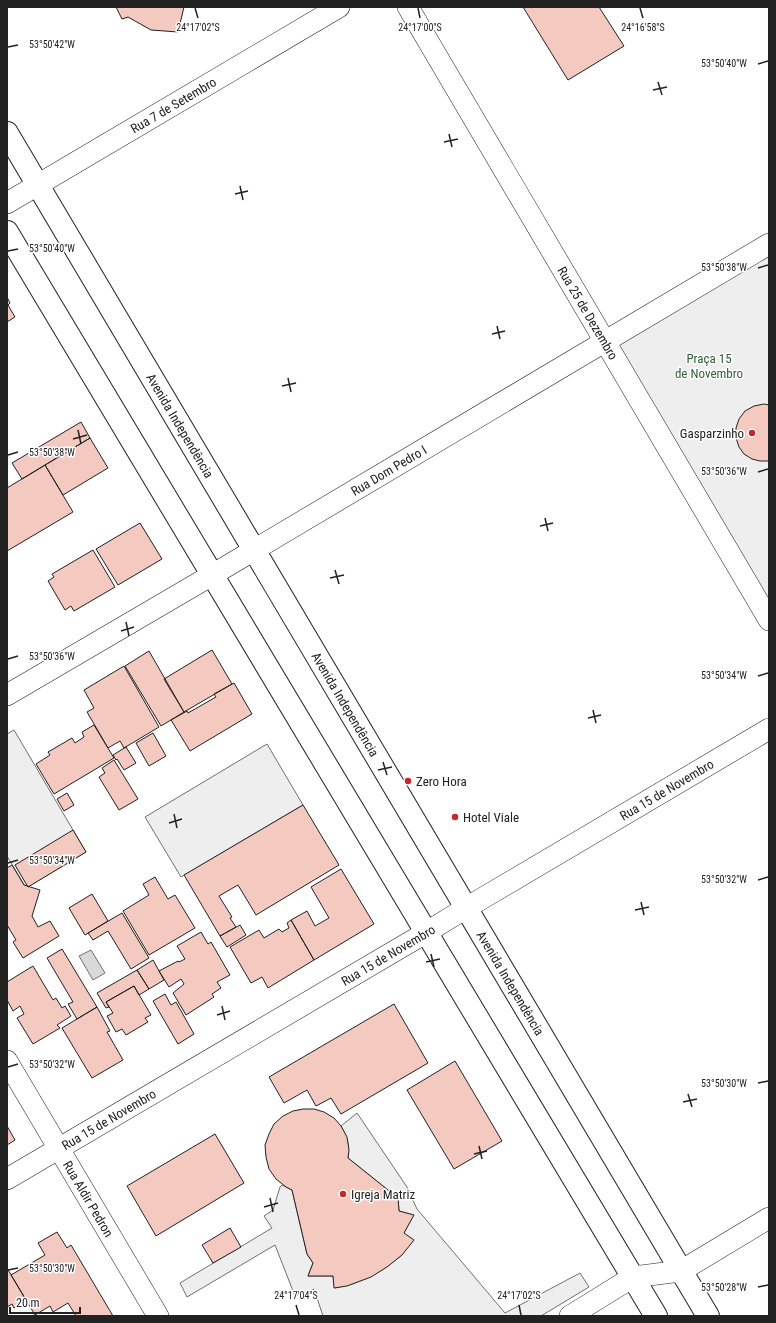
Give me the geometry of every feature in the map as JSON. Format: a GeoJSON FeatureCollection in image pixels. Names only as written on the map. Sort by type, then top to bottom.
{"type":"FeatureCollection","features":[{"type":"Feature","properties":{"kind":"main road","name":"Avenida Independência"},"geometry":{"type":"LineString","coordinates":[[7,133],[708,1316]]}},
{"type":"Feature","properties":{"kind":"main road"},"geometry":{"type":"LineString","coordinates":[[7,232],[656,1316]]}},
{"type":"Feature","properties":{"kind":"street","name":"Rua 7 de Setembro"},"geometry":{"type":"LineString","coordinates":[[7,203],[339,7]]}},
{"type":"Feature","properties":{"kind":"street","name":"Rua 25 de Dezembro"},"geometry":{"type":"LineString","coordinates":[[408,7],[769,620]]}},
{"type":"Feature","properties":{"kind":"street","name":"Rua Dom Pedro I"},"geometry":{"type":"LineString","coordinates":[[7,695],[769,244]]}},
{"type":"Feature","properties":{"kind":"street","name":"Rua 15 de Novembro"},"geometry":{"type":"LineString","coordinates":[[7,1179],[769,729]]}},
{"type":"Feature","properties":{"kind":"street","name":"Rua Aldir Pedron"},"geometry":{"type":"LineString","coordinates":[[7,1061],[158,1316]]}},
{"type":"Feature","properties":{"kind":"street"},"geometry":{"type":"LineString","coordinates":[[570,1316],[633,1277],[681,1271],[769,1218]]}},
{"type":"Feature","properties":{"kind":"green space","name":"Praça 15 de Novembro"},"geometry":{"type":"Polygon","coordinates":[[[769,244],[769,620],[605,341],[769,244]]]}},
{"type":"Feature","properties":{"kind":"green space"},"geometry":{"type":"Polygon","coordinates":[[[14,730],[86,852],[26,888],[7,856],[7,734],[14,730]]]}},
{"type":"Feature","properties":{"kind":"green space"},"geometry":{"type":"Polygon","coordinates":[[[267,744],[303,805],[181,877],[145,817],[267,744]]]}},
{"type":"Feature","properties":{"kind":"green space"},"geometry":{"type":"Polygon","coordinates":[[[357,1113],[407,1187],[417,1209],[505,1313],[580,1273],[589,1287],[541,1316],[323,1316],[314,1289],[295,1296],[275,1245],[187,1297],[180,1283],[272,1228],[264,1216],[273,1210],[280,1187],[282,1185],[292,1190],[307,1254],[313,1263],[308,1276],[333,1276],[335,1288],[345,1286],[370,1276],[386,1267],[402,1255],[404,1233],[413,1215],[399,1211],[398,1198],[348,1158],[348,1141],[341,1126],[357,1113]]]}},
{"type":"Feature","properties":{"kind":"shaded area"},"geometry":{"type":"Polygon","coordinates":[[[91,950],[105,973],[93,980],[79,956],[91,950]]]}},
{"type":"Feature","properties":{"kind":"building"},"geometry":{"type":"Polygon","coordinates":[[[116,7],[184,7],[178,32],[151,30],[128,17],[122,19],[116,7]]]}},
{"type":"Feature","properties":{"kind":"building"},"geometry":{"type":"Polygon","coordinates":[[[523,7],[599,7],[624,46],[568,80],[523,7]]]}},
{"type":"Feature","properties":{"kind":"building"},"geometry":{"type":"Polygon","coordinates":[[[7,297],[10,303],[8,305],[15,317],[7,322],[7,297]]]}},
{"type":"Feature","properties":{"kind":"building","name":"Gasparzinho"},"geometry":{"type":"Polygon","coordinates":[[[764,404],[769,405],[769,461],[752,459],[744,454],[739,447],[736,438],[736,428],[739,419],[745,411],[754,406],[764,404]]]}},
{"type":"Feature","properties":{"kind":"building"},"geometry":{"type":"Polygon","coordinates":[[[81,422],[90,438],[22,479],[12,463],[81,422]]]}},
{"type":"Feature","properties":{"kind":"building"},"geometry":{"type":"Polygon","coordinates":[[[90,438],[108,468],[63,495],[45,465],[90,438]]]}},
{"type":"Feature","properties":{"kind":"building"},"geometry":{"type":"Polygon","coordinates":[[[45,465],[73,512],[7,551],[7,488],[45,465]]]}},
{"type":"Feature","properties":{"kind":"building"},"geometry":{"type":"Polygon","coordinates":[[[140,523],[162,559],[118,585],[96,549],[140,523]]]}},
{"type":"Feature","properties":{"kind":"building"},"geometry":{"type":"Polygon","coordinates":[[[93,550],[115,587],[74,611],[71,606],[65,610],[48,581],[54,577],[52,574],[93,550]]]}},
{"type":"Feature","properties":{"kind":"building"},"geometry":{"type":"Polygon","coordinates":[[[212,650],[232,684],[184,712],[164,679],[212,650]]]}},
{"type":"Feature","properties":{"kind":"building"},"geometry":{"type":"Polygon","coordinates":[[[149,651],[184,712],[161,726],[125,666],[149,651]]]}},
{"type":"Feature","properties":{"kind":"building"},"geometry":{"type":"Polygon","coordinates":[[[124,666],[159,727],[124,748],[120,741],[108,748],[87,712],[94,708],[84,690],[124,666]]]}},
{"type":"Feature","properties":{"kind":"building"},"geometry":{"type":"Polygon","coordinates":[[[234,683],[252,714],[190,751],[171,720],[187,711],[188,713],[216,697],[214,694],[234,683]]]}},
{"type":"Feature","properties":{"kind":"building"},"geometry":{"type":"Polygon","coordinates":[[[94,725],[114,758],[54,794],[36,764],[50,755],[48,752],[72,738],[75,743],[84,737],[82,732],[94,725]]]}},
{"type":"Feature","properties":{"kind":"building"},"geometry":{"type":"Polygon","coordinates":[[[153,733],[166,756],[149,766],[136,743],[153,733]]]}},
{"type":"Feature","properties":{"kind":"building"},"geometry":{"type":"Polygon","coordinates":[[[126,747],[136,763],[124,770],[113,755],[126,747]]]}},
{"type":"Feature","properties":{"kind":"building"},"geometry":{"type":"Polygon","coordinates":[[[114,760],[138,799],[119,810],[99,777],[105,773],[102,768],[114,760]]]}},
{"type":"Feature","properties":{"kind":"building"},"geometry":{"type":"Polygon","coordinates":[[[67,793],[74,805],[64,811],[57,799],[67,793]]]}},
{"type":"Feature","properties":{"kind":"building"},"geometry":{"type":"Polygon","coordinates":[[[303,805],[339,865],[256,915],[238,885],[219,896],[232,917],[230,918],[236,927],[220,936],[184,875],[303,805]]]}},
{"type":"Feature","properties":{"kind":"building"},"geometry":{"type":"Polygon","coordinates":[[[73,830],[86,852],[28,887],[15,865],[73,830]]]}},
{"type":"Feature","properties":{"kind":"building"},"geometry":{"type":"Polygon","coordinates":[[[12,865],[24,885],[40,890],[32,916],[38,927],[50,921],[59,936],[23,958],[13,942],[16,940],[7,925],[7,868],[12,865]]]}},
{"type":"Feature","properties":{"kind":"building"},"geometry":{"type":"Polygon","coordinates":[[[341,869],[374,924],[314,960],[291,920],[307,911],[315,926],[329,918],[311,887],[341,869]]]}},
{"type":"Feature","properties":{"kind":"building"},"geometry":{"type":"Polygon","coordinates":[[[155,877],[168,899],[175,895],[195,928],[149,955],[123,911],[149,895],[143,884],[155,877]]]}},
{"type":"Feature","properties":{"kind":"building"},"geometry":{"type":"Polygon","coordinates":[[[92,894],[108,921],[85,935],[69,908],[92,894]]]}},
{"type":"Feature","properties":{"kind":"building"},"geometry":{"type":"Polygon","coordinates":[[[122,913],[149,958],[131,969],[108,931],[93,940],[88,933],[122,913]]]}},
{"type":"Feature","properties":{"kind":"building"},"geometry":{"type":"Polygon","coordinates":[[[291,920],[314,960],[268,988],[262,977],[251,983],[230,947],[259,930],[264,938],[279,929],[282,932],[289,928],[287,923],[291,920]]]}},
{"type":"Feature","properties":{"kind":"building"},"geometry":{"type":"Polygon","coordinates":[[[240,925],[246,935],[227,947],[220,936],[240,925]]]}},
{"type":"Feature","properties":{"kind":"building"},"geometry":{"type":"Polygon","coordinates":[[[201,932],[208,944],[211,942],[230,975],[217,982],[221,988],[212,994],[214,997],[186,1015],[173,993],[184,984],[181,979],[169,987],[159,971],[185,959],[177,946],[201,932]]]}},
{"type":"Feature","properties":{"kind":"building"},"geometry":{"type":"Polygon","coordinates":[[[62,949],[97,1007],[77,1019],[68,1004],[73,1002],[47,958],[62,949]]]}},
{"type":"Feature","properties":{"kind":"building"},"geometry":{"type":"Polygon","coordinates":[[[153,960],[164,980],[149,989],[137,970],[153,960]]]}},
{"type":"Feature","properties":{"kind":"building"},"geometry":{"type":"Polygon","coordinates":[[[33,966],[53,1000],[56,998],[62,1008],[65,1006],[71,1016],[57,1025],[60,1028],[33,1044],[17,1018],[24,1014],[20,1006],[13,1011],[7,1000],[7,982],[33,966]]]}},
{"type":"Feature","properties":{"kind":"building"},"geometry":{"type":"Polygon","coordinates":[[[137,970],[149,989],[139,995],[134,986],[106,1002],[109,1007],[106,1008],[97,993],[137,970]]]}},
{"type":"Feature","properties":{"kind":"building"},"geometry":{"type":"Polygon","coordinates":[[[134,986],[151,1015],[145,1018],[148,1022],[126,1035],[122,1029],[116,1032],[107,1016],[113,1013],[106,1002],[134,986]]]}},
{"type":"Feature","properties":{"kind":"building"},"geometry":{"type":"Polygon","coordinates":[[[165,994],[171,1005],[176,1002],[194,1034],[178,1044],[153,1001],[165,994]]]}},
{"type":"Feature","properties":{"kind":"building"},"geometry":{"type":"Polygon","coordinates":[[[394,1004],[428,1063],[341,1114],[331,1098],[316,1106],[307,1090],[284,1103],[269,1077],[394,1004]]]}},
{"type":"Feature","properties":{"kind":"building"},"geometry":{"type":"Polygon","coordinates":[[[97,1007],[110,1031],[107,1032],[123,1060],[92,1078],[62,1028],[97,1007]]]}},
{"type":"Feature","properties":{"kind":"building"},"geometry":{"type":"Polygon","coordinates":[[[455,1061],[502,1141],[454,1169],[407,1090],[455,1061]]]}},
{"type":"Feature","properties":{"kind":"building","name":"Igreja Matriz"},"geometry":{"type":"Polygon","coordinates":[[[314,1109],[324,1112],[334,1118],[341,1126],[347,1137],[349,1150],[348,1158],[398,1198],[399,1211],[414,1215],[404,1233],[414,1240],[402,1255],[371,1277],[347,1286],[334,1288],[333,1276],[308,1276],[313,1263],[307,1254],[292,1190],[276,1179],[269,1169],[266,1157],[265,1145],[274,1124],[283,1116],[293,1111],[314,1109]]]}},
{"type":"Feature","properties":{"kind":"building"},"geometry":{"type":"Polygon","coordinates":[[[7,1126],[15,1140],[7,1145],[7,1126]]]}},
{"type":"Feature","properties":{"kind":"building"},"geometry":{"type":"Polygon","coordinates":[[[215,1134],[244,1183],[156,1236],[127,1186],[215,1134]]]}},
{"type":"Feature","properties":{"kind":"building"},"geometry":{"type":"Polygon","coordinates":[[[230,1228],[241,1247],[213,1263],[202,1245],[230,1228]]]}},
{"type":"Feature","properties":{"kind":"building"},"geometry":{"type":"Polygon","coordinates":[[[57,1232],[67,1248],[71,1245],[113,1316],[76,1316],[68,1303],[53,1312],[50,1306],[35,1315],[11,1275],[45,1255],[38,1243],[57,1232]]]}},
{"type":"Feature","properties":{"kind":"building"},"geometry":{"type":"Polygon","coordinates":[[[7,1268],[26,1300],[14,1308],[12,1304],[7,1307],[7,1268]]]}},
{"type":"Feature","properties":{"kind":"place","name":"Gasparzinho"},"geometry":{"type":"Point","coordinates":[752,433]}},
{"type":"Feature","properties":{"kind":"place","name":"Zero Hora"},"geometry":{"type":"Point","coordinates":[408,781]}},
{"type":"Feature","properties":{"kind":"place","name":"Hotel Viale"},"geometry":{"type":"Point","coordinates":[455,817]}},
{"type":"Feature","properties":{"kind":"place","name":"Igreja Matriz"},"geometry":{"type":"Point","coordinates":[343,1194]}}]}
